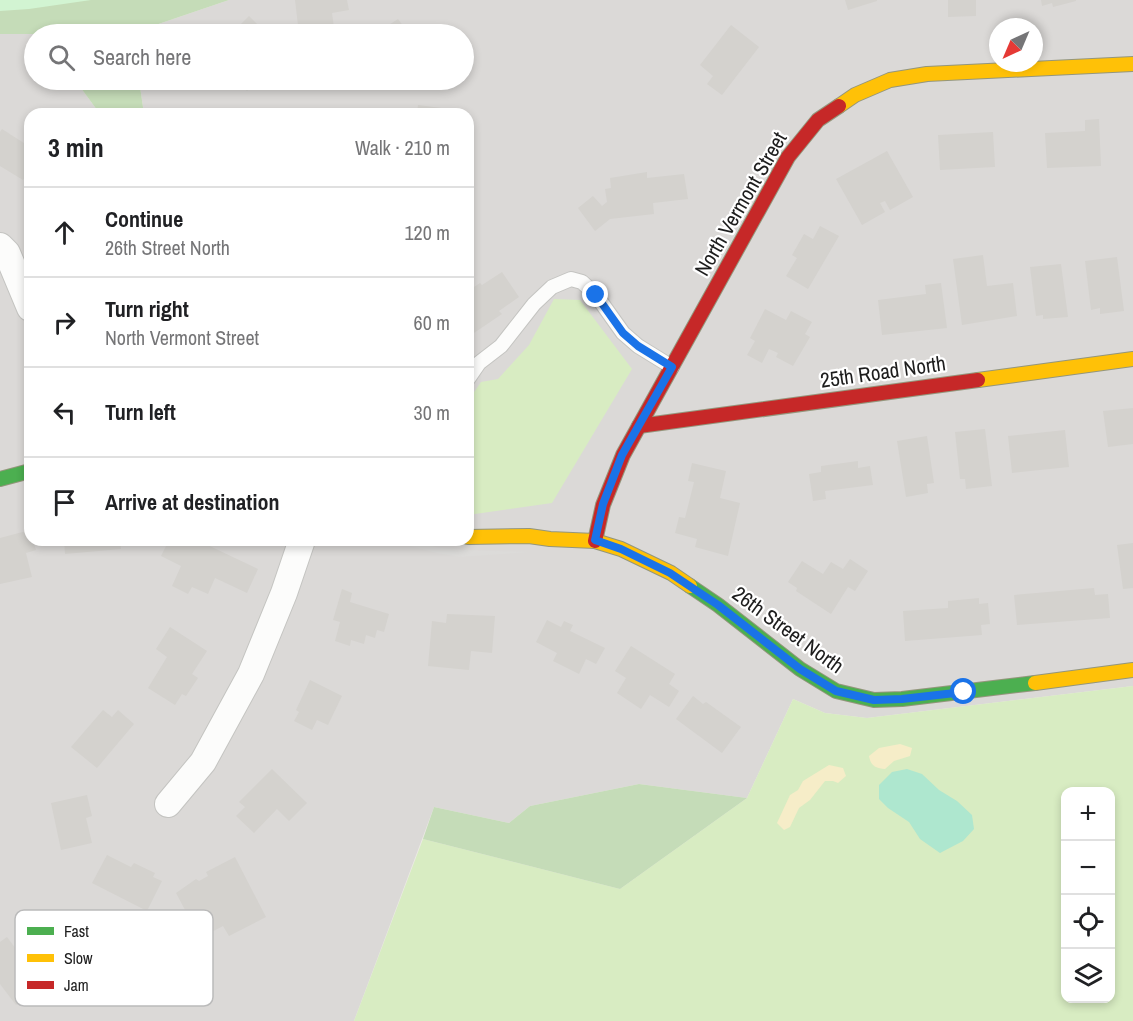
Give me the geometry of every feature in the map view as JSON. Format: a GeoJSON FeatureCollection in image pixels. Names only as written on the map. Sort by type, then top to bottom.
{"type":"FeatureCollection","features":[{"type":"Feature","properties":{"kind":"street","name":"North Vermont Street"},"geometry":{"type":"LineString","coordinates":[[595,540],[603,504],[622,455],[788,157],[818,120],[839,104],[872,87],[907,76],[1133,64]]}},
{"type":"Feature","properties":{"kind":"street"},"geometry":{"type":"LineString","coordinates":[[0,246],[7,253],[24,294]]}},
{"type":"Feature","properties":{"kind":"street","name":"25th Road North"},"geometry":{"type":"LineString","coordinates":[[639,426],[1133,359]]}},
{"type":"Feature","properties":{"kind":"street"},"geometry":{"type":"LineString","coordinates":[[0,479],[24,473]]}},
{"type":"Feature","properties":{"kind":"street","name":"26th Street North"},"geometry":{"type":"LineString","coordinates":[[474,537],[529,536],[595,540],[621,549],[670,573],[726,611],[800,669],[836,691],[874,700],[902,699],[1133,670]]}},
{"type":"Feature","properties":{"kind":"street"},"geometry":{"type":"LineString","coordinates":[[168,804],[203,762],[251,674],[284,593],[300,546]]}},
{"type":"Feature","properties":{"kind":"lane"},"geometry":{"type":"LineString","coordinates":[[474,370],[479,363],[501,346],[534,303],[552,287],[571,279],[582,282],[596,295],[623,333],[638,346],[672,367]]}},
{"type":"Feature","properties":{"kind":"shaded area"},"geometry":{"type":"Polygon","coordinates":[[[229,0],[1133,0],[1133,686],[867,718],[825,713],[793,699],[747,798],[639,784],[530,806],[509,823],[434,807],[354,1021],[0,1021],[0,34],[24,34],[24,90],[82,90],[96,108],[24,108],[24,546],[474,546],[474,108],[143,108],[140,90],[474,90],[474,24],[158,24],[229,0]]]}},
{"type":"Feature","properties":{"kind":"shaded area"},"geometry":{"type":"Polygon","coordinates":[[[410,546],[530,552],[459,557],[410,546]]]}},
{"type":"Feature","properties":{"kind":"green space"},"geometry":{"type":"Polygon","coordinates":[[[0,0],[229,0],[158,24],[24,24],[24,34],[0,34],[0,0]]]}},
{"type":"Feature","properties":{"kind":"green space"},"geometry":{"type":"Polygon","coordinates":[[[0,0],[91,0],[0,11],[0,0]]]}},
{"type":"Feature","properties":{"kind":"green space"},"geometry":{"type":"Polygon","coordinates":[[[82,90],[140,90],[143,108],[96,108],[82,90]]]}},
{"type":"Feature","properties":{"kind":"green space"},"geometry":{"type":"Polygon","coordinates":[[[554,299],[580,300],[632,369],[552,503],[474,514],[474,392],[481,382],[498,379],[529,345],[554,299]]]}},
{"type":"Feature","properties":{"kind":"green space"},"geometry":{"type":"Polygon","coordinates":[[[1133,686],[1133,1021],[354,1021],[423,839],[620,889],[747,798],[793,699],[825,713],[867,718],[1133,686]]]}},
{"type":"Feature","properties":{"kind":"green space"},"geometry":{"type":"Polygon","coordinates":[[[907,769],[922,774],[972,815],[974,829],[963,841],[940,853],[920,839],[909,822],[879,799],[879,785],[892,772],[907,769]]]}},
{"type":"Feature","properties":{"kind":"green space"},"geometry":{"type":"Polygon","coordinates":[[[639,784],[747,798],[620,889],[423,839],[434,807],[509,823],[530,806],[639,784]]]}},
{"type":"Feature","properties":{"kind":"sand"},"geometry":{"type":"Polygon","coordinates":[[[900,744],[912,748],[910,756],[894,761],[885,769],[872,764],[869,756],[879,748],[900,744]]]}},
{"type":"Feature","properties":{"kind":"sand"},"geometry":{"type":"Polygon","coordinates":[[[829,765],[843,768],[846,776],[838,783],[825,781],[810,800],[799,808],[790,827],[784,830],[777,823],[790,795],[798,790],[803,781],[829,765]]]}},
{"type":"Feature","properties":{"kind":"building"},"geometry":{"type":"Polygon","coordinates":[[[295,0],[347,0],[349,10],[332,13],[334,24],[298,24],[295,0]]]}},
{"type":"Feature","properties":{"kind":"building"},"geometry":{"type":"Polygon","coordinates":[[[845,0],[877,0],[877,1],[848,10],[845,0]]]}},
{"type":"Feature","properties":{"kind":"building"},"geometry":{"type":"Polygon","coordinates":[[[948,0],[976,0],[976,16],[948,17],[948,0]]]}},
{"type":"Feature","properties":{"kind":"building"},"geometry":{"type":"Polygon","coordinates":[[[1041,0],[1076,1],[1053,7],[1052,3],[1042,6],[1041,0]]]}},
{"type":"Feature","properties":{"kind":"building"},"geometry":{"type":"Polygon","coordinates":[[[249,16],[257,24],[241,24],[249,16]]]}},
{"type":"Feature","properties":{"kind":"building"},"geometry":{"type":"Polygon","coordinates":[[[398,19],[402,24],[390,24],[398,19]]]}},
{"type":"Feature","properties":{"kind":"building"},"geometry":{"type":"Polygon","coordinates":[[[731,25],[759,47],[722,95],[707,84],[713,76],[700,65],[731,25]]]}},
{"type":"Feature","properties":{"kind":"building"},"geometry":{"type":"Polygon","coordinates":[[[418,105],[442,108],[418,108],[418,105]]]}},
{"type":"Feature","properties":{"kind":"building"},"geometry":{"type":"Polygon","coordinates":[[[1099,119],[1101,166],[1047,168],[1045,133],[1085,131],[1085,120],[1099,119]]]}},
{"type":"Feature","properties":{"kind":"building"},"geometry":{"type":"Polygon","coordinates":[[[2,129],[24,143],[23,180],[0,166],[0,132],[2,129]]]}},
{"type":"Feature","properties":{"kind":"building"},"geometry":{"type":"Polygon","coordinates":[[[993,132],[995,167],[940,170],[938,135],[993,132]]]}},
{"type":"Feature","properties":{"kind":"building"},"geometry":{"type":"Polygon","coordinates":[[[887,151],[913,197],[890,210],[885,201],[880,203],[885,212],[862,225],[836,179],[887,151]]]}},
{"type":"Feature","properties":{"kind":"building"},"geometry":{"type":"Polygon","coordinates":[[[647,172],[647,178],[684,174],[688,199],[653,203],[654,214],[610,219],[595,231],[578,208],[593,196],[602,206],[607,202],[605,189],[611,188],[610,178],[647,172]]]}},
{"type":"Feature","properties":{"kind":"building"},"geometry":{"type":"Polygon","coordinates":[[[820,226],[839,236],[808,289],[786,276],[797,258],[792,255],[804,234],[813,239],[820,226]]]}},
{"type":"Feature","properties":{"kind":"building"},"geometry":{"type":"Polygon","coordinates":[[[983,255],[987,286],[1013,283],[1017,316],[962,325],[953,259],[983,255]]]}},
{"type":"Feature","properties":{"kind":"building"},"geometry":{"type":"Polygon","coordinates":[[[1117,257],[1124,311],[1100,314],[1100,308],[1091,310],[1085,261],[1117,257]]]}},
{"type":"Feature","properties":{"kind":"building"},"geometry":{"type":"Polygon","coordinates":[[[1061,264],[1068,317],[1043,319],[1043,315],[1036,316],[1030,267],[1061,264]]]}},
{"type":"Feature","properties":{"kind":"building"},"geometry":{"type":"Polygon","coordinates":[[[502,272],[519,297],[499,311],[502,314],[474,333],[474,287],[480,283],[482,285],[502,272]]]}},
{"type":"Feature","properties":{"kind":"building"},"geometry":{"type":"Polygon","coordinates":[[[941,283],[947,328],[882,335],[878,300],[926,294],[925,285],[941,283]]]}},
{"type":"Feature","properties":{"kind":"building"},"geometry":{"type":"Polygon","coordinates":[[[765,309],[786,320],[791,311],[812,322],[805,334],[810,337],[793,366],[776,357],[778,353],[769,349],[762,363],[747,355],[755,341],[750,338],[765,309]]]}},
{"type":"Feature","properties":{"kind":"building"},"geometry":{"type":"Polygon","coordinates":[[[1133,408],[1133,444],[1108,447],[1103,411],[1133,408]]]}},
{"type":"Feature","properties":{"kind":"building"},"geometry":{"type":"Polygon","coordinates":[[[985,429],[992,486],[966,489],[965,479],[960,479],[955,432],[985,429]]]}},
{"type":"Feature","properties":{"kind":"building"},"geometry":{"type":"Polygon","coordinates":[[[1065,430],[1069,467],[1012,473],[1008,436],[1065,430]]]}},
{"type":"Feature","properties":{"kind":"building"},"geometry":{"type":"Polygon","coordinates":[[[927,436],[934,483],[927,484],[928,493],[906,497],[897,441],[927,436]]]}},
{"type":"Feature","properties":{"kind":"building"},"geometry":{"type":"Polygon","coordinates":[[[858,461],[858,468],[870,466],[873,485],[825,491],[826,499],[813,501],[809,474],[821,472],[821,466],[858,461]]]}},
{"type":"Feature","properties":{"kind":"building"},"geometry":{"type":"Polygon","coordinates":[[[692,463],[726,471],[720,498],[740,503],[728,556],[695,547],[697,539],[675,533],[679,517],[685,518],[694,482],[688,481],[692,463]]]}},
{"type":"Feature","properties":{"kind":"building"},"geometry":{"type":"Polygon","coordinates":[[[24,532],[24,546],[35,546],[36,550],[26,553],[32,577],[0,584],[0,538],[24,532]]]}},
{"type":"Feature","properties":{"kind":"building"},"geometry":{"type":"Polygon","coordinates":[[[1133,543],[1133,588],[1123,589],[1117,545],[1133,543]]]}},
{"type":"Feature","properties":{"kind":"building"},"geometry":{"type":"Polygon","coordinates":[[[64,546],[121,546],[121,549],[65,554],[64,546]]]}},
{"type":"Feature","properties":{"kind":"building"},"geometry":{"type":"Polygon","coordinates":[[[166,546],[210,546],[258,569],[247,593],[215,578],[208,594],[192,587],[188,594],[172,586],[181,566],[161,556],[166,546]]]}},
{"type":"Feature","properties":{"kind":"building"},"geometry":{"type":"Polygon","coordinates":[[[850,559],[868,571],[855,591],[848,587],[831,614],[796,591],[797,588],[788,582],[802,561],[823,574],[831,562],[843,569],[850,559]]]}},
{"type":"Feature","properties":{"kind":"building"},"geometry":{"type":"Polygon","coordinates":[[[1094,588],[1095,595],[1108,594],[1110,618],[1017,625],[1014,595],[1094,588]]]}},
{"type":"Feature","properties":{"kind":"building"},"geometry":{"type":"Polygon","coordinates":[[[342,589],[352,593],[350,602],[389,614],[384,632],[377,630],[375,638],[366,635],[364,644],[351,640],[350,646],[335,641],[340,622],[333,620],[342,589]]]}},
{"type":"Feature","properties":{"kind":"building"},"geometry":{"type":"Polygon","coordinates":[[[979,598],[979,604],[988,603],[990,624],[981,625],[982,635],[905,641],[903,611],[948,608],[948,601],[979,598]]]}},
{"type":"Feature","properties":{"kind":"building"},"geometry":{"type":"Polygon","coordinates":[[[447,614],[495,616],[492,653],[471,651],[469,670],[428,666],[432,621],[446,623],[447,614]]]}},
{"type":"Feature","properties":{"kind":"building"},"geometry":{"type":"Polygon","coordinates":[[[547,620],[561,627],[564,621],[573,625],[570,631],[605,648],[596,664],[586,659],[579,674],[553,661],[557,653],[536,642],[547,620]]]}},
{"type":"Feature","properties":{"kind":"building"},"geometry":{"type":"Polygon","coordinates":[[[170,627],[207,651],[192,674],[198,678],[186,696],[182,694],[175,705],[148,688],[167,657],[156,649],[170,627]]]}},
{"type":"Feature","properties":{"kind":"building"},"geometry":{"type":"Polygon","coordinates":[[[631,646],[675,674],[669,684],[679,691],[669,707],[650,695],[641,709],[617,693],[626,678],[615,671],[631,646]]]}},
{"type":"Feature","properties":{"kind":"building"},"geometry":{"type":"Polygon","coordinates":[[[310,680],[342,696],[328,725],[317,720],[312,730],[294,721],[299,712],[296,710],[310,680]]]}},
{"type":"Feature","properties":{"kind":"building"},"geometry":{"type":"Polygon","coordinates":[[[693,696],[703,704],[706,702],[741,727],[722,753],[676,719],[693,696]]]}},
{"type":"Feature","properties":{"kind":"building"},"geometry":{"type":"Polygon","coordinates":[[[103,710],[112,717],[118,710],[134,724],[97,768],[71,747],[103,710]]]}},
{"type":"Feature","properties":{"kind":"building"},"geometry":{"type":"Polygon","coordinates":[[[272,769],[307,803],[289,821],[277,809],[254,833],[236,816],[245,807],[239,802],[272,769]]]}},
{"type":"Feature","properties":{"kind":"building"},"geometry":{"type":"Polygon","coordinates":[[[87,795],[92,816],[86,818],[92,843],[61,850],[51,803],[87,795]]]}},
{"type":"Feature","properties":{"kind":"building"},"geometry":{"type":"Polygon","coordinates":[[[107,855],[131,867],[134,863],[155,873],[153,877],[162,881],[148,910],[92,883],[107,855]]]}},
{"type":"Feature","properties":{"kind":"building"},"geometry":{"type":"Polygon","coordinates":[[[235,857],[266,917],[229,936],[223,926],[213,931],[213,910],[185,910],[176,893],[196,879],[199,881],[208,876],[206,872],[235,857]]]}},
{"type":"Feature","properties":{"kind":"building"},"geometry":{"type":"Polygon","coordinates":[[[7,937],[15,948],[15,1004],[0,984],[0,942],[7,937]]]}},
{"type":"Feature","properties":{"kind":"traffic: fast"},"geometry":{"type":"LineString","coordinates":[[0,479],[24,473]]}},
{"type":"Feature","properties":{"kind":"traffic: fast"},"geometry":{"type":"LineString","coordinates":[[690,586],[800,669],[836,691],[874,700],[902,699],[1035,683]]}},
{"type":"Feature","properties":{"kind":"traffic: slow"},"geometry":{"type":"LineString","coordinates":[[839,106],[855,95],[890,80],[927,74],[1133,64]]}},
{"type":"Feature","properties":{"kind":"traffic: slow"},"geometry":{"type":"LineString","coordinates":[[978,380],[1133,359]]}},
{"type":"Feature","properties":{"kind":"traffic: slow"},"geometry":{"type":"LineString","coordinates":[[474,537],[529,536],[595,541],[621,549],[671,573],[690,586]]}},
{"type":"Feature","properties":{"kind":"traffic: slow"},"geometry":{"type":"LineString","coordinates":[[1035,683],[1133,670]]}},
{"type":"Feature","properties":{"kind":"traffic: jam"},"geometry":{"type":"LineString","coordinates":[[595,541],[603,505],[623,455],[788,157],[818,120],[839,106]]}},
{"type":"Feature","properties":{"kind":"traffic: jam"},"geometry":{"type":"LineString","coordinates":[[639,426],[978,380]]}},
{"type":"Feature","properties":{"kind":"route"},"geometry":{"type":"LineString","coordinates":[[596,295],[623,333],[638,346],[672,367],[622,455],[603,504],[595,540],[621,549],[670,573],[718,605],[800,669],[836,691],[874,700],[964,692]]}}]}
